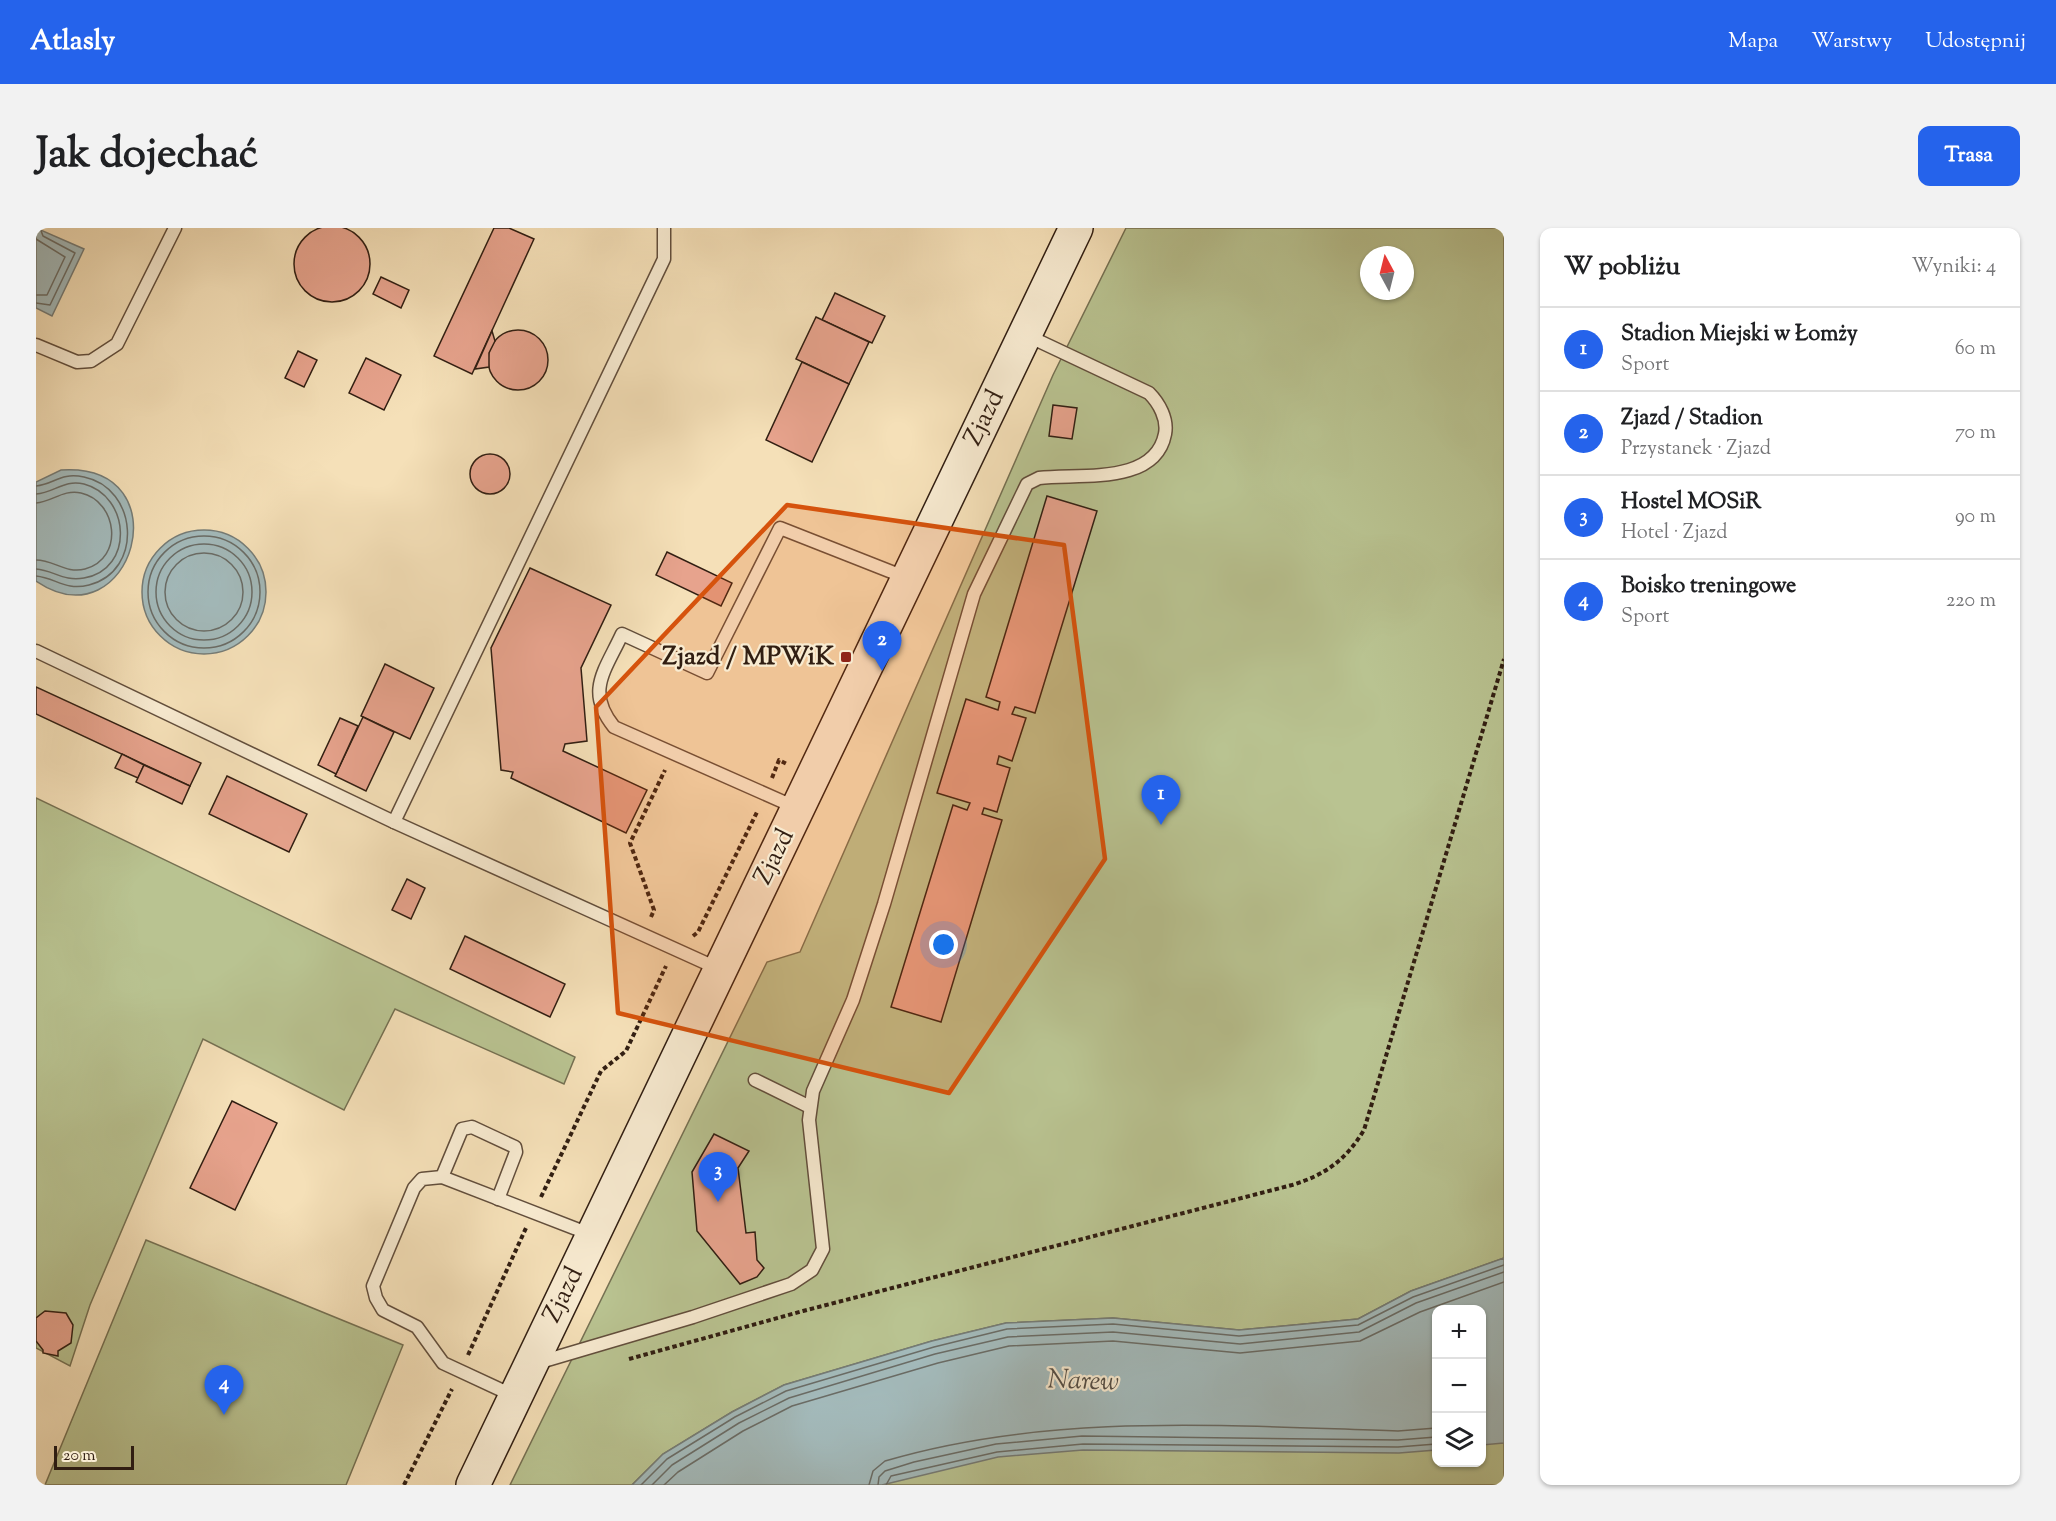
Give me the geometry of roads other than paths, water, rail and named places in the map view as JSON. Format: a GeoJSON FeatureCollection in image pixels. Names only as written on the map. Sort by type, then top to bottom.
{"type":"FeatureCollection","features":[{"type":"Feature","properties":{"kind":"main road","name":"Zjazd"},"geometry":{"type":"LineString","coordinates":[[473,1485],[1076,228]]}},
{"type":"Feature","properties":{"kind":"lane"},"geometry":{"type":"LineString","coordinates":[[36,345],[77,362],[91,361],[117,344],[175,228]]}},
{"type":"Feature","properties":{"kind":"lane"},"geometry":{"type":"LineString","coordinates":[[394,822],[664,259],[664,228]]}},
{"type":"Feature","properties":{"kind":"lane"},"geometry":{"type":"LineString","coordinates":[[530,1365],[693,1317],[790,1284],[812,1270],[821,1257],[823,1241],[809,1120],[813,1091],[853,1000],[884,904],[974,594],[1027,484],[1039,478],[1135,470],[1154,457],[1164,437],[1162,412],[1157,401],[1149,393],[1025,335]]}},
{"type":"Feature","properties":{"kind":"lane"},"geometry":{"type":"LineString","coordinates":[[798,809],[614,727],[601,711],[598,686],[622,634],[707,673],[780,528],[908,579]]}},
{"type":"Feature","properties":{"kind":"lane"},"geometry":{"type":"LineString","coordinates":[[36,651],[394,822],[675,947],[721,970]]}},
{"type":"Feature","properties":{"kind":"lane"},"geometry":{"type":"LineString","coordinates":[[754,1080],[810,1107]]}},
{"type":"Feature","properties":{"kind":"lane"},"geometry":{"type":"LineString","coordinates":[[442,1177],[462,1129],[472,1127],[515,1147],[516,1152],[498,1199]]}},
{"type":"Feature","properties":{"kind":"lane"},"geometry":{"type":"LineString","coordinates":[[515,1396],[443,1363],[417,1327],[383,1310],[375,1298],[373,1286],[414,1188],[422,1179],[442,1177],[593,1236]]}},
{"type":"Feature","properties":{"kind":"water"},"geometry":{"type":"Polygon","coordinates":[[[36,228],[84,249],[52,316],[36,308],[36,228]]]}},
{"type":"Feature","properties":{"kind":"water"},"geometry":{"type":"Polygon","coordinates":[[[61,470],[99,475],[123,493],[133,519],[131,547],[119,572],[98,590],[70,595],[36,581],[36,482],[61,470]]]}},
{"type":"Feature","properties":{"kind":"water"},"geometry":{"type":"Polygon","coordinates":[[[204,530],[228,535],[248,548],[261,568],[266,592],[261,616],[248,636],[228,649],[204,654],[180,649],[160,636],[147,616],[142,592],[147,568],[160,548],[180,535],[204,530]]]}},
{"type":"Feature","properties":{"kind":"water","name":"Narew"},"geometry":{"type":"Polygon","coordinates":[[[1504,1258],[1504,1443],[1486,1445],[1486,1305],[1432,1305],[1432,1450],[1399,1453],[1083,1450],[998,1457],[882,1485],[632,1485],[663,1454],[732,1412],[784,1385],[932,1341],[1006,1323],[1113,1318],[1239,1330],[1358,1319],[1411,1291],[1504,1258]]]}},
{"type":"Feature","properties":{"kind":"place","name":"Zjazd / MPWiK"},"geometry":{"type":"Point","coordinates":[846,657]}},
{"type":"Feature","properties":{"kind":"place","name":"Zjazd / Stadion"},"geometry":{"type":"Point","coordinates":[882,671]}},
{"type":"Feature","properties":{"kind":"place","name":"Stadion Miejski w Łomży"},"geometry":{"type":"Point","coordinates":[1161,825]}},
{"type":"Feature","properties":{"kind":"place","name":"Hostel MOSiR"},"geometry":{"type":"Point","coordinates":[718,1202]}},
{"type":"Feature","properties":{"kind":"place","name":"Boisko treningowe"},"geometry":{"type":"Point","coordinates":[224,1415]}}]}
